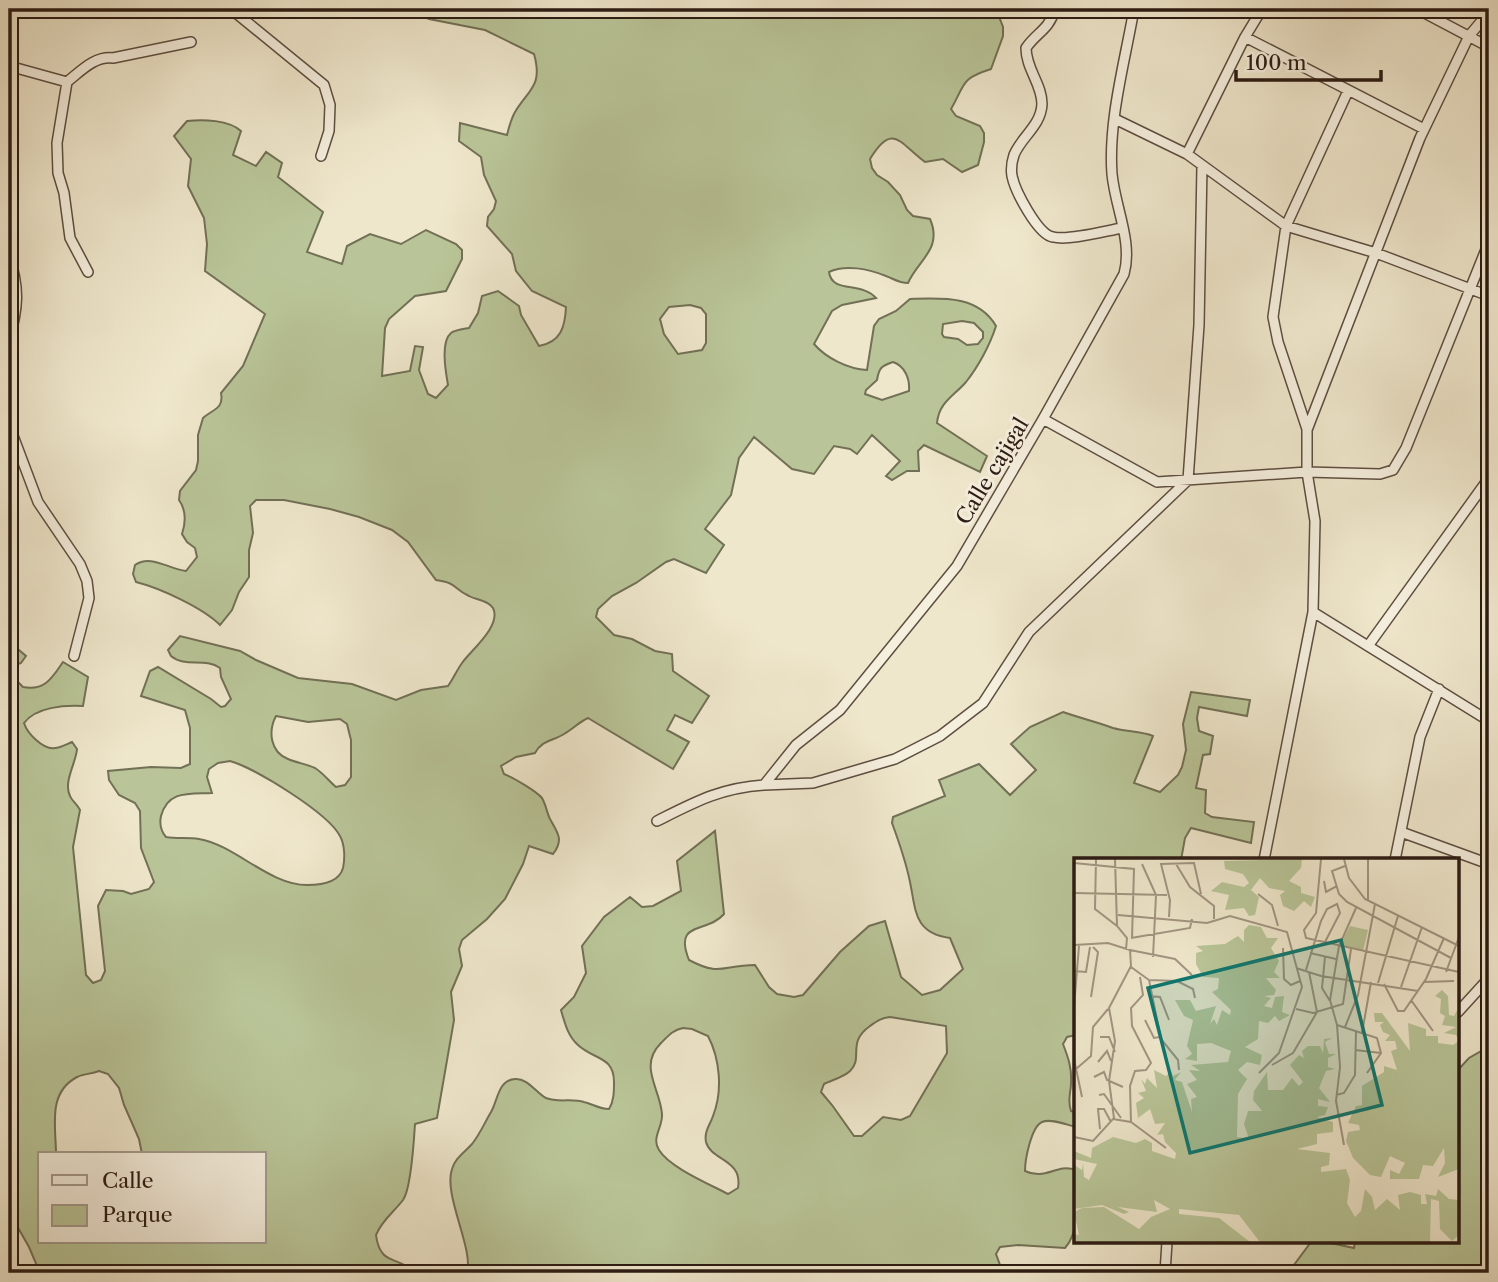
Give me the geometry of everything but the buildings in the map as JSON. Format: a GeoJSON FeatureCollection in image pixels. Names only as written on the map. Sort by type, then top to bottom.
{"type":"FeatureCollection","features":[{"type":"Feature","properties":{"kind":"street"},"geometry":{"type":"LineString","coordinates":[[231,9],[324,85],[330,105],[329,131],[321,156]]}},
{"type":"Feature","properties":{"kind":"street"},"geometry":{"type":"LineString","coordinates":[[1055,9],[1051,22],[1026,48],[1032,75],[1040,90],[1042,107],[1035,126],[1014,154],[1012,179],[1034,221],[1053,237],[1122,228]]}},
{"type":"Feature","properties":{"kind":"street","name":"Calle cajigal"},"geometry":{"type":"LineString","coordinates":[[764,785],[796,745],[840,710],[957,566],[1124,274],[1128,260],[1112,175],[1115,119],[1134,9]]}},
{"type":"Feature","properties":{"kind":"street"},"geometry":{"type":"LineString","coordinates":[[1187,154],[1245,37],[1262,9]]}},
{"type":"Feature","properties":{"kind":"street"},"geometry":{"type":"LineString","coordinates":[[1417,9],[1489,47]]}},
{"type":"Feature","properties":{"kind":"street"},"geometry":{"type":"LineString","coordinates":[[1307,430],[1424,129],[1469,36],[1489,12]]}},
{"type":"Feature","properties":{"kind":"street"},"geometry":{"type":"LineString","coordinates":[[1245,37],[1424,129]]}},
{"type":"Feature","properties":{"kind":"street"},"geometry":{"type":"LineString","coordinates":[[88,272],[70,238],[64,193],[58,173],[57,143],[67,82],[93,61],[103,57],[113,58],[191,42]]}},
{"type":"Feature","properties":{"kind":"street"},"geometry":{"type":"LineString","coordinates":[[9,66],[67,82]]}},
{"type":"Feature","properties":{"kind":"street"},"geometry":{"type":"LineString","coordinates":[[1265,858],[1313,612],[1315,521],[1307,472],[1307,430],[1278,342],[1273,317],[1286,226],[1348,91]]}},
{"type":"Feature","properties":{"kind":"street"},"geometry":{"type":"LineString","coordinates":[[1115,119],[1187,154],[1286,226],[1376,253],[1489,296]]}},
{"type":"Feature","properties":{"kind":"street"},"geometry":{"type":"LineString","coordinates":[[657,821],[715,793],[740,786],[813,783],[895,759],[940,736],[983,703],[1029,632],[1188,480],[1199,325],[1202,166]]}},
{"type":"Feature","properties":{"kind":"street"},"geometry":{"type":"LineString","coordinates":[[1043,419],[1157,482],[1307,472],[1380,474],[1393,470],[1406,448],[1489,242]]}},
{"type":"Feature","properties":{"kind":"street"},"geometry":{"type":"LineString","coordinates":[[9,256],[18,290],[17,313],[9,341]]}},
{"type":"Feature","properties":{"kind":"street"},"geometry":{"type":"LineString","coordinates":[[9,425],[37,502],[80,564],[87,581],[89,598],[75,656]]}},
{"type":"Feature","properties":{"kind":"street"},"geometry":{"type":"LineString","coordinates":[[1368,646],[1489,478]]}},
{"type":"Feature","properties":{"kind":"street"},"geometry":{"type":"LineString","coordinates":[[1313,612],[1486,720],[1489,704]]}},
{"type":"Feature","properties":{"kind":"street"},"geometry":{"type":"LineString","coordinates":[[1395,858],[1420,737],[1439,689]]}},
{"type":"Feature","properties":{"kind":"street"},"geometry":{"type":"LineString","coordinates":[[1401,832],[1489,864]]}},
{"type":"Feature","properties":{"kind":"street"},"geometry":{"type":"LineString","coordinates":[[1460,1010],[1489,978]]}},
{"type":"Feature","properties":{"kind":"street"},"geometry":{"type":"LineString","coordinates":[[1165,1273],[1167,1244]]}},
{"type":"Feature","properties":{"kind":"green space"},"geometry":{"type":"Polygon","coordinates":[[[419,9],[996,9],[1003,27],[1003,36],[991,69],[965,83],[951,109],[956,116],[980,126],[984,133],[978,165],[962,172],[943,159],[925,162],[897,140],[885,141],[878,147],[870,159],[872,168],[900,195],[913,216],[930,219],[933,229],[931,246],[908,283],[857,268],[842,268],[829,272],[836,283],[863,290],[876,298],[842,305],[832,311],[814,344],[838,362],[867,370],[874,326],[879,319],[896,311],[910,299],[958,300],[979,309],[996,326],[983,356],[966,382],[944,404],[937,423],[987,456],[980,472],[924,445],[918,451],[919,471],[907,471],[892,480],[886,476],[900,461],[872,435],[857,454],[850,449],[834,446],[814,474],[792,469],[754,437],[739,458],[731,495],[705,529],[724,545],[706,573],[674,559],[612,596],[598,609],[596,617],[614,635],[632,639],[655,651],[672,654],[673,671],[709,696],[692,723],[675,715],[667,730],[689,742],[673,769],[588,718],[544,743],[535,753],[516,757],[501,766],[504,774],[542,798],[559,840],[553,854],[529,846],[505,899],[462,940],[459,949],[462,966],[451,992],[454,1020],[437,1118],[415,1124],[412,1164],[406,1194],[376,1235],[378,1245],[386,1256],[415,1273],[40,1273],[9,1212],[9,645],[13,645],[26,656],[21,663],[13,666],[11,675],[23,687],[37,687],[47,682],[63,662],[88,677],[83,706],[43,710],[24,723],[41,744],[57,748],[72,742],[77,749],[68,791],[80,810],[73,847],[86,975],[93,983],[101,980],[105,971],[98,906],[106,890],[131,894],[149,889],[154,882],[141,848],[140,811],[135,803],[119,795],[109,780],[108,771],[151,767],[181,768],[190,764],[190,728],[185,710],[141,696],[150,671],[158,667],[221,707],[231,699],[220,668],[208,663],[177,660],[171,656],[168,650],[180,636],[240,651],[298,678],[352,684],[396,700],[421,690],[448,686],[493,622],[495,615],[491,605],[448,583],[436,580],[408,542],[392,530],[359,517],[284,500],[256,500],[250,506],[253,533],[249,550],[249,577],[232,610],[220,625],[181,599],[136,582],[133,574],[135,565],[147,561],[186,571],[197,557],[195,548],[182,534],[185,516],[179,500],[180,491],[196,470],[198,435],[203,418],[219,406],[221,393],[243,366],[265,314],[205,271],[207,244],[204,218],[188,186],[191,159],[174,136],[187,121],[208,120],[236,127],[241,131],[233,155],[256,166],[266,152],[282,163],[278,177],[323,212],[307,252],[342,264],[347,246],[370,234],[401,244],[426,230],[456,244],[462,250],[462,259],[446,291],[415,296],[389,319],[385,328],[382,376],[410,371],[415,346],[423,347],[419,370],[428,394],[436,398],[448,385],[445,358],[448,337],[453,332],[469,328],[478,313],[482,296],[498,291],[519,306],[521,315],[539,346],[552,341],[560,332],[566,307],[532,291],[516,271],[512,254],[487,226],[488,217],[496,201],[484,175],[481,157],[459,141],[460,123],[507,135],[514,115],[536,80],[534,54],[485,30],[421,15],[419,9]],[[690,305],[669,307],[660,319],[664,334],[678,354],[702,350],[706,343],[706,314],[701,308],[690,305]],[[962,321],[943,324],[944,337],[958,339],[967,345],[978,344],[983,338],[983,332],[974,323],[962,321]],[[893,362],[881,368],[877,380],[865,394],[882,400],[909,391],[904,370],[893,362]],[[276,716],[272,740],[282,756],[315,768],[336,787],[345,785],[351,777],[351,740],[347,724],[340,719],[308,722],[276,716]],[[230,761],[218,763],[209,769],[207,777],[212,793],[180,795],[164,808],[160,825],[166,837],[195,838],[212,843],[279,879],[293,883],[323,884],[338,877],[343,868],[344,848],[333,826],[307,804],[273,782],[230,761]]]}},
{"type":"Feature","properties":{"kind":"green space"},"geometry":{"type":"Polygon","coordinates":[[[1191,692],[1250,700],[1247,716],[1199,707],[1199,731],[1213,736],[1210,754],[1203,755],[1196,788],[1206,790],[1205,813],[1212,817],[1254,822],[1251,843],[1191,828],[1185,838],[1181,858],[1074,858],[1074,1035],[1067,1037],[1063,1044],[1070,1067],[1069,1103],[1074,1112],[1074,1126],[1050,1121],[1038,1125],[1029,1144],[1025,1171],[1039,1174],[1074,1169],[1074,1231],[1065,1248],[1018,1245],[1000,1247],[996,1254],[1003,1273],[467,1273],[466,1250],[450,1180],[455,1162],[475,1140],[502,1087],[509,1080],[520,1079],[546,1098],[579,1101],[609,1109],[614,1089],[611,1067],[575,1041],[567,1029],[561,1010],[574,997],[586,973],[582,946],[604,917],[630,897],[642,907],[653,906],[681,891],[677,861],[715,831],[724,914],[689,933],[685,939],[685,947],[689,960],[715,969],[755,965],[769,987],[777,994],[794,997],[803,995],[840,952],[869,926],[885,921],[901,977],[922,995],[940,990],[963,969],[950,938],[929,931],[919,919],[892,823],[893,817],[945,796],[939,780],[979,764],[1010,795],[1036,770],[1011,744],[1030,727],[1063,712],[1113,728],[1153,736],[1134,783],[1160,792],[1178,775],[1186,750],[1183,724],[1191,692]],[[890,1017],[877,1021],[863,1032],[857,1044],[854,1066],[845,1075],[824,1084],[821,1092],[854,1136],[862,1136],[883,1117],[901,1120],[910,1116],[947,1053],[946,1026],[890,1017]],[[683,1028],[674,1032],[661,1043],[651,1060],[652,1077],[662,1114],[657,1146],[671,1163],[728,1194],[738,1188],[736,1171],[714,1153],[706,1142],[718,1096],[719,1075],[715,1055],[708,1036],[683,1028]]]}},
{"type":"Feature","properties":{"kind":"green space"},"geometry":{"type":"Polygon","coordinates":[[[1483,1050],[1489,1051],[1489,1273],[1288,1273],[1310,1244],[1335,1244],[1354,1248],[1355,1244],[1460,1244],[1460,1068],[1469,1058],[1483,1050]]]}}]}
